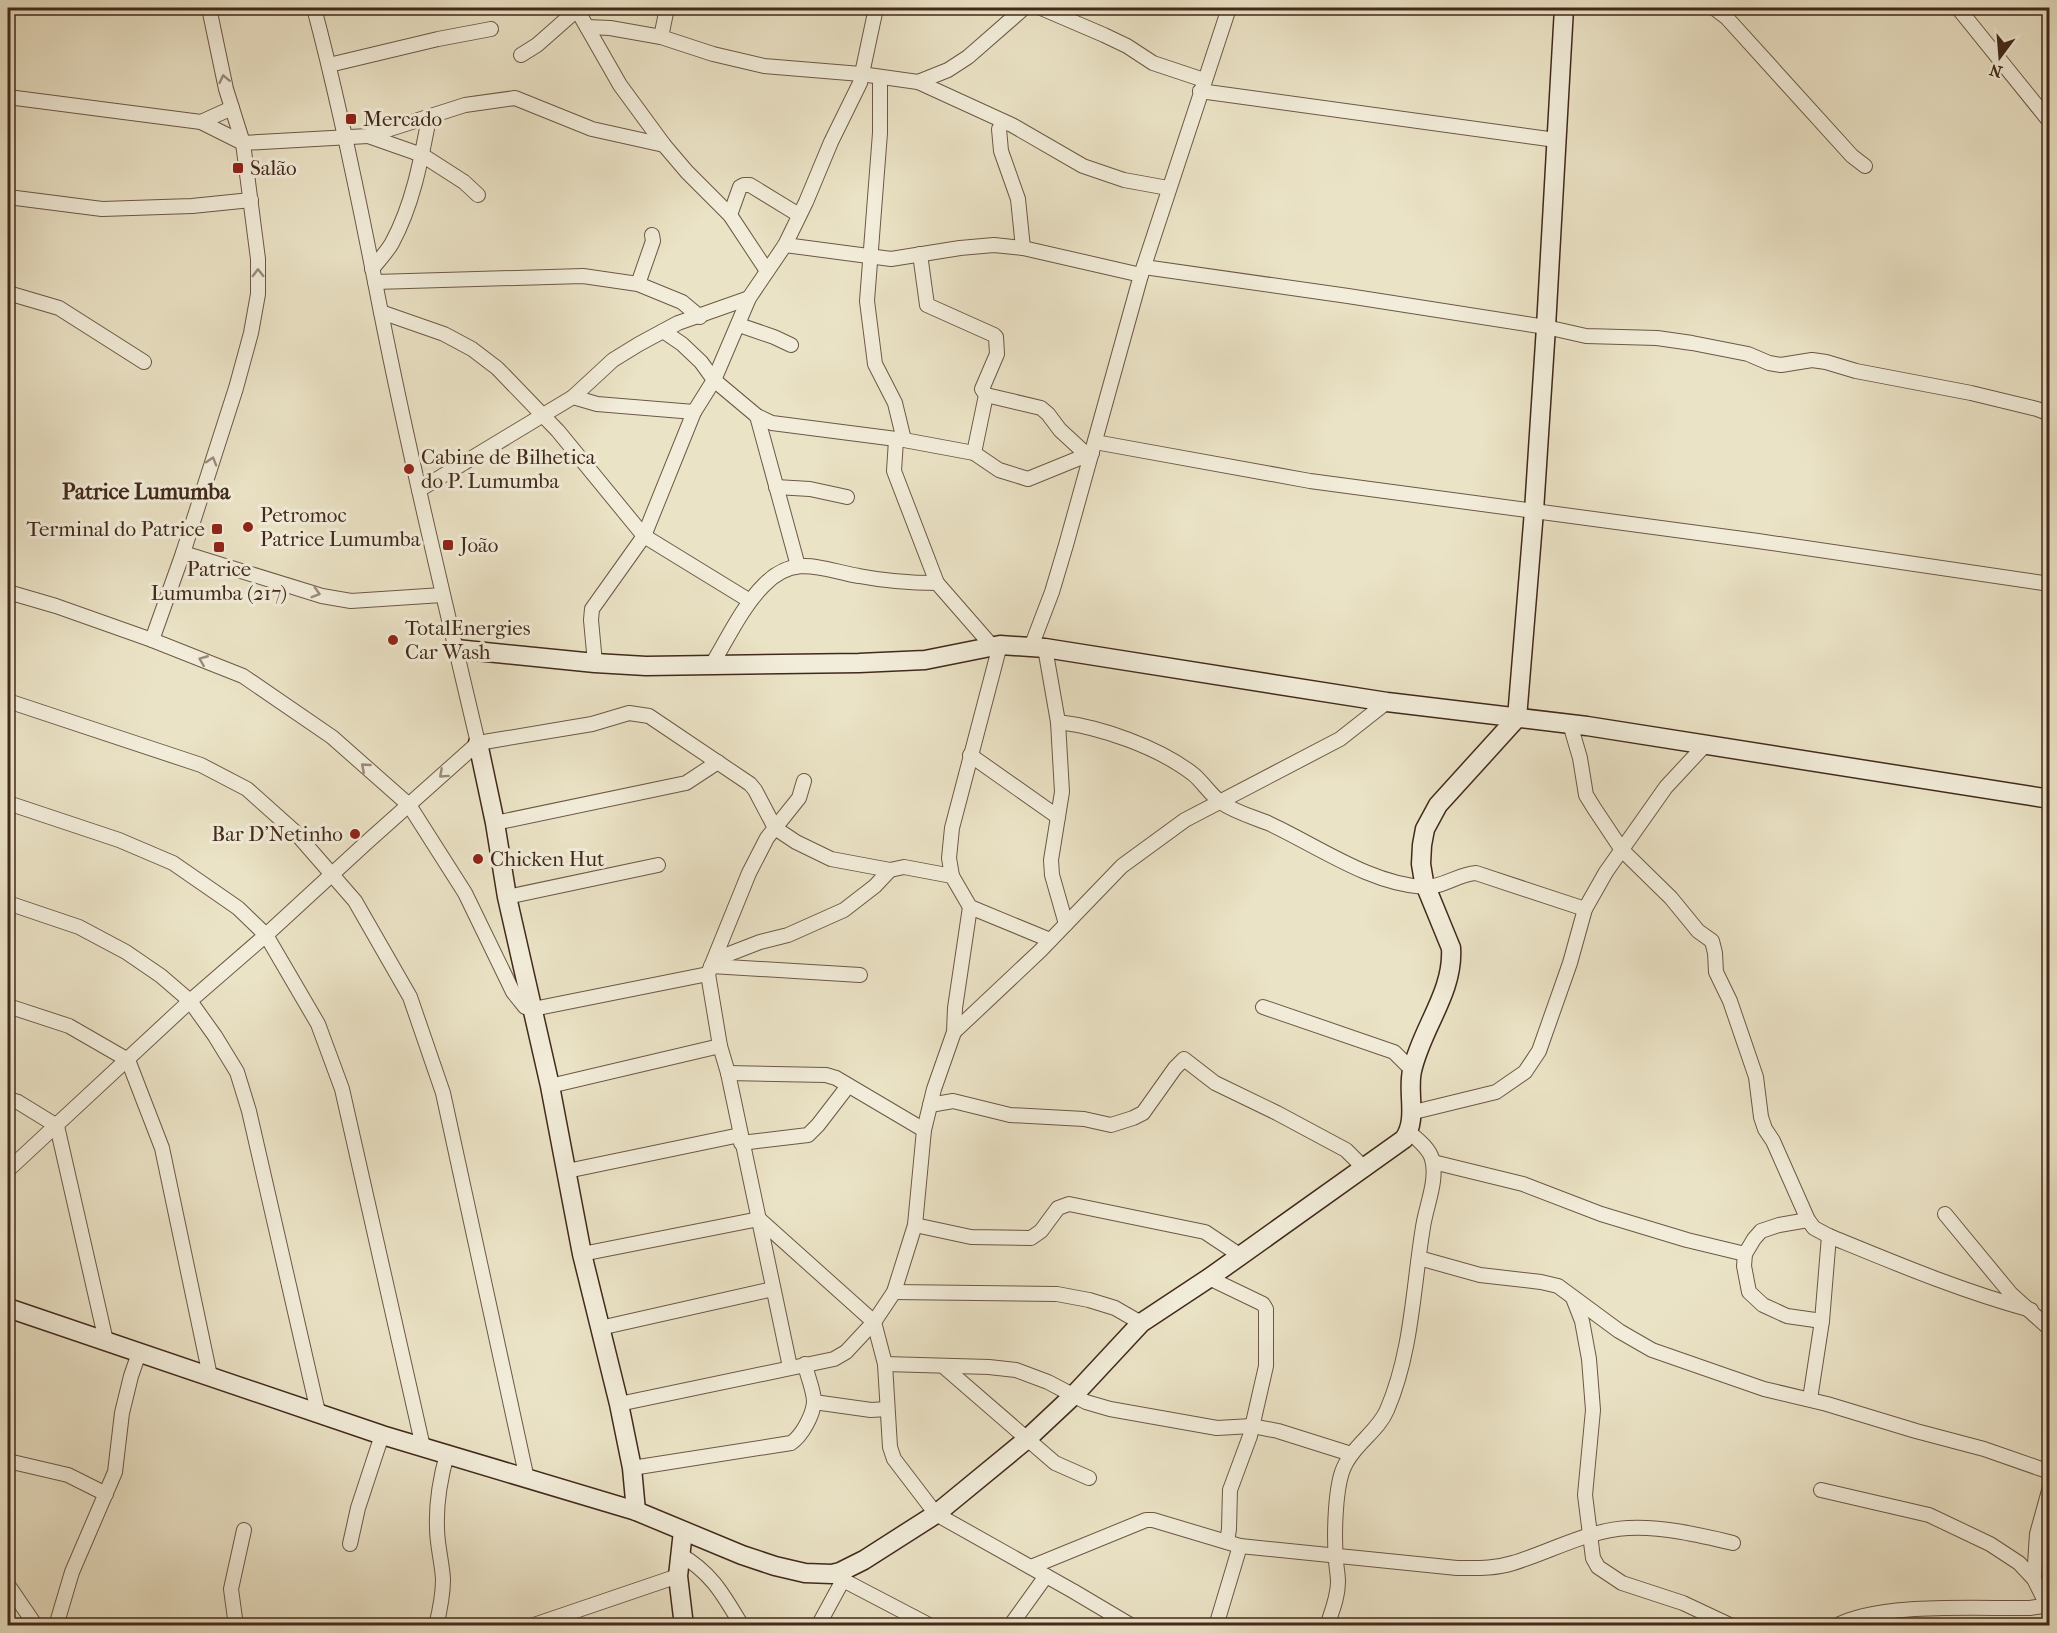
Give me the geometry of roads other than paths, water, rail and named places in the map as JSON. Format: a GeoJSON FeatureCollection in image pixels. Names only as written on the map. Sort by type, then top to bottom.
{"type":"FeatureCollection","features":[{"type":"Feature","properties":{"kind":"street"},"geometry":{"type":"LineString","coordinates":[[152,640],[183,553],[236,388],[251,333],[258,294],[258,258],[243,143],[226,89],[208,8]]}},
{"type":"Feature","properties":{"kind":"street"},"geometry":{"type":"LineString","coordinates":[[314,8],[359,196],[373,275],[442,596],[478,743],[495,823],[507,897],[550,1086],[582,1254],[632,1467],[636,1511]]}},
{"type":"Feature","properties":{"kind":"street"},"geometry":{"type":"LineString","coordinates":[[521,55],[537,45],[578,8],[586,27],[620,85],[664,145],[730,215],[766,271]]}},
{"type":"Feature","properties":{"kind":"street"},"geometry":{"type":"LineString","coordinates":[[661,37],[667,8]]}},
{"type":"Feature","properties":{"kind":"street"},"geometry":{"type":"LineString","coordinates":[[595,663],[592,609],[644,536],[694,412],[714,380],[749,298],[785,245],[860,83],[876,8]]}},
{"type":"Feature","properties":{"kind":"street"},"geometry":{"type":"LineString","coordinates":[[918,82],[948,70],[968,57],[1024,8]]}},
{"type":"Feature","properties":{"kind":"street"},"geometry":{"type":"LineString","coordinates":[[1041,8],[1112,39],[1153,63],[1202,85],[1556,140]]}},
{"type":"Feature","properties":{"kind":"street"},"geometry":{"type":"LineString","coordinates":[[1066,924],[1051,860],[1062,792],[1058,722],[1049,666],[1038,647],[1091,450],[1143,271],[1168,188],[1229,8]]}},
{"type":"Feature","properties":{"kind":"street"},"geometry":{"type":"LineString","coordinates":[[818,1626],[842,1576],[936,1514],[1026,1440],[1074,1395],[1141,1323],[1241,1256],[1404,1139],[1410,1122],[1412,1070],[1449,977],[1452,959],[1451,948],[1426,888],[1421,864],[1425,829],[1438,805],[1517,718],[1534,511],[1564,8]]}},
{"type":"Feature","properties":{"kind":"street"},"geometry":{"type":"LineString","coordinates":[[1714,8],[1727,18],[1852,156],[1865,166]]}},
{"type":"Feature","properties":{"kind":"street"},"geometry":{"type":"LineString","coordinates":[[1958,8],[2049,122]]}},
{"type":"Feature","properties":{"kind":"street"},"geometry":{"type":"LineString","coordinates":[[586,27],[610,28],[661,37],[713,54],[764,66],[861,74],[918,82],[1004,122],[1083,166],[1124,180],[1168,188]]}},
{"type":"Feature","properties":{"kind":"street"},"geometry":{"type":"LineString","coordinates":[[329,65],[491,29]]}},
{"type":"Feature","properties":{"kind":"street"},"geometry":{"type":"LineString","coordinates":[[880,78],[880,133],[867,301],[875,364],[895,403],[900,440],[894,471],[937,583],[996,646]]}},
{"type":"Feature","properties":{"kind":"street"},"geometry":{"type":"LineString","coordinates":[[8,97],[201,122],[243,143],[368,136],[465,105],[515,98],[592,129],[664,145]]}},
{"type":"Feature","properties":{"kind":"street"},"geometry":{"type":"LineString","coordinates":[[201,122],[232,108]]}},
{"type":"Feature","properties":{"kind":"street"},"geometry":{"type":"LineString","coordinates":[[373,275],[406,212],[422,155],[429,118]]}},
{"type":"Feature","properties":{"kind":"street"},"geometry":{"type":"LineString","coordinates":[[1004,122],[999,129],[1001,151],[1018,200],[1023,248]]}},
{"type":"Feature","properties":{"kind":"street"},"geometry":{"type":"LineString","coordinates":[[368,136],[422,155],[464,182],[477,195]]}},
{"type":"Feature","properties":{"kind":"street"},"geometry":{"type":"LineString","coordinates":[[730,215],[740,188],[750,185],[799,215]]}},
{"type":"Feature","properties":{"kind":"street"},"geometry":{"type":"LineString","coordinates":[[8,197],[102,209],[192,206],[251,200]]}},
{"type":"Feature","properties":{"kind":"street"},"geometry":{"type":"LineString","coordinates":[[638,284],[652,235]]}},
{"type":"Feature","properties":{"kind":"street"},"geometry":{"type":"LineString","coordinates":[[785,245],[891,259],[976,246],[1023,248],[1143,271],[1348,296],[1546,327],[1586,336],[1657,338],[1692,343],[1748,354],[1769,363],[1781,365],[1812,360],[1826,362],[1856,371],[1971,393],[2049,414]]}},
{"type":"Feature","properties":{"kind":"street"},"geometry":{"type":"LineString","coordinates":[[920,254],[927,305],[996,337],[997,354],[982,389],[986,395],[1041,408],[1060,430],[1091,450],[2049,584]]}},
{"type":"Feature","properties":{"kind":"street"},"geometry":{"type":"LineString","coordinates":[[373,275],[583,276],[638,284],[682,302],[700,317]]}},
{"type":"Feature","properties":{"kind":"street"},"geometry":{"type":"LineString","coordinates":[[8,293],[58,308],[144,362]]}},
{"type":"Feature","properties":{"kind":"street"},"geometry":{"type":"LineString","coordinates":[[419,490],[573,397],[613,360],[639,344],[678,323],[749,298]]}},
{"type":"Feature","properties":{"kind":"street"},"geometry":{"type":"LineString","coordinates":[[381,312],[444,334],[472,349],[496,368],[543,415],[644,536],[750,601]]}},
{"type":"Feature","properties":{"kind":"street"},"geometry":{"type":"LineString","coordinates":[[739,325],[791,345]]}},
{"type":"Feature","properties":{"kind":"street"},"geometry":{"type":"LineString","coordinates":[[663,331],[682,344],[701,362],[714,380],[757,416],[772,423],[900,440],[974,453],[999,470],[1028,479],[1091,450]]}},
{"type":"Feature","properties":{"kind":"street"},"geometry":{"type":"LineString","coordinates":[[974,453],[986,395]]}},
{"type":"Feature","properties":{"kind":"street"},"geometry":{"type":"LineString","coordinates":[[573,397],[597,405],[694,412]]}},
{"type":"Feature","properties":{"kind":"street"},"geometry":{"type":"LineString","coordinates":[[757,416],[798,566]]}},
{"type":"Feature","properties":{"kind":"street"},"geometry":{"type":"LineString","coordinates":[[776,487],[810,489],[847,497]]}},
{"type":"Feature","properties":{"kind":"street"},"geometry":{"type":"LineString","coordinates":[[183,553],[322,596],[351,601],[442,596]]}},
{"type":"Feature","properties":{"kind":"street"},"geometry":{"type":"LineString","coordinates":[[711,666],[750,601],[765,584],[783,570],[816,565],[857,576],[897,582],[937,583]]}},
{"type":"Feature","properties":{"kind":"street"},"geometry":{"type":"LineString","coordinates":[[8,591],[152,640],[243,676],[332,737],[409,805],[465,893],[513,992],[525,1007],[533,1009],[712,966],[760,942],[788,935],[844,910],[875,886],[890,870]]}},
{"type":"Feature","properties":{"kind":"street"},"geometry":{"type":"LineString","coordinates":[[996,646],[952,828],[949,858],[952,876],[970,907],[1050,940]]}},
{"type":"Feature","properties":{"kind":"street"},"geometry":{"type":"LineString","coordinates":[[456,649],[595,663],[711,666],[925,660],[996,646],[1038,647],[1387,702],[1570,724],[1706,744],[2049,799]]}},
{"type":"Feature","properties":{"kind":"street"},"geometry":{"type":"LineString","coordinates":[[8,701],[201,765],[247,789],[294,831],[355,901],[410,997],[443,1093],[527,1479]]}},
{"type":"Feature","properties":{"kind":"street"},"geometry":{"type":"LineString","coordinates":[[954,1032],[1050,940],[1122,866],[1185,820],[1340,739],[1387,702]]}},
{"type":"Feature","properties":{"kind":"street"},"geometry":{"type":"LineString","coordinates":[[8,1170],[190,1001],[478,743],[592,724],[629,713],[649,716],[755,790],[775,828],[796,842],[831,859],[890,870],[904,867],[952,876]]}},
{"type":"Feature","properties":{"kind":"street"},"geometry":{"type":"LineString","coordinates":[[1058,722],[1102,730],[1172,759],[1195,775],[1221,803],[1269,824],[1366,873],[1405,885],[1426,888],[1467,873],[1476,873],[1585,909]]}},
{"type":"Feature","properties":{"kind":"street"},"geometry":{"type":"LineString","coordinates":[[1570,724],[1580,758],[1586,795],[1622,850],[1671,898],[1698,931],[1712,941],[1716,972],[1730,1001],[1756,1077],[1761,1117],[1765,1129],[1773,1141],[1808,1220],[1814,1227],[1829,1236],[1935,1280],[1983,1297],[2031,1310]]}},
{"type":"Feature","properties":{"kind":"street"},"geometry":{"type":"LineString","coordinates":[[1410,1122],[1496,1092],[1525,1072],[1539,1051],[1570,963],[1585,909],[1622,850],[1666,787],[1706,744]]}},
{"type":"Feature","properties":{"kind":"street"},"geometry":{"type":"LineString","coordinates":[[970,755],[1058,817]]}},
{"type":"Feature","properties":{"kind":"street"},"geometry":{"type":"LineString","coordinates":[[495,823],[686,783],[718,762]]}},
{"type":"Feature","properties":{"kind":"street"},"geometry":{"type":"LineString","coordinates":[[790,1367],[740,1139],[728,1073],[720,1046],[712,966],[749,873],[767,838],[799,798],[804,781]]}},
{"type":"Feature","properties":{"kind":"street"},"geometry":{"type":"LineString","coordinates":[[8,803],[119,840],[173,863],[238,908],[266,935],[318,1024],[342,1089],[423,1447]]}},
{"type":"Feature","properties":{"kind":"street"},"geometry":{"type":"LineString","coordinates":[[507,897],[658,865]]}},
{"type":"Feature","properties":{"kind":"street"},"geometry":{"type":"LineString","coordinates":[[8,903],[79,927],[117,947],[161,976],[190,1001],[237,1072],[249,1111],[318,1412]]}},
{"type":"Feature","properties":{"kind":"street"},"geometry":{"type":"LineString","coordinates":[[619,1404],[834,1359],[846,1352],[874,1322],[894,1292],[915,1225],[924,1130],[933,1089],[954,1032],[970,907]]}},
{"type":"Feature","properties":{"kind":"street"},"geometry":{"type":"LineString","coordinates":[[712,966],[860,975]]}},
{"type":"Feature","properties":{"kind":"street"},"geometry":{"type":"LineString","coordinates":[[8,1006],[69,1026],[128,1060],[162,1148],[210,1376]]}},
{"type":"Feature","properties":{"kind":"street"},"geometry":{"type":"LineString","coordinates":[[1263,1007],[1394,1052],[1412,1070]]}},
{"type":"Feature","properties":{"kind":"street"},"geometry":{"type":"LineString","coordinates":[[550,1086],[720,1046]]}},
{"type":"Feature","properties":{"kind":"street"},"geometry":{"type":"LineString","coordinates":[[930,1105],[953,1101],[1010,1115],[1084,1119],[1111,1125],[1143,1113],[1184,1059],[1215,1083],[1346,1150],[1365,1169]]}},
{"type":"Feature","properties":{"kind":"street"},"geometry":{"type":"LineString","coordinates":[[728,1073],[826,1075],[836,1078],[924,1130]]}},
{"type":"Feature","properties":{"kind":"street"},"geometry":{"type":"LineString","coordinates":[[567,1171],[740,1139],[808,1135],[848,1086]]}},
{"type":"Feature","properties":{"kind":"street"},"geometry":{"type":"LineString","coordinates":[[8,1099],[18,1102],[57,1126],[106,1341]]}},
{"type":"Feature","properties":{"kind":"street"},"geometry":{"type":"LineString","coordinates":[[1327,1626],[1334,1606],[1338,1582],[1336,1557],[1338,1491],[1342,1472],[1351,1454],[1386,1413],[1399,1378],[1406,1345],[1433,1162],[1430,1153],[1410,1122]]}},
{"type":"Feature","properties":{"kind":"street"},"geometry":{"type":"LineString","coordinates":[[1433,1162],[1523,1184],[1601,1214],[1687,1240],[1745,1254]]}},
{"type":"Feature","properties":{"kind":"street"},"geometry":{"type":"LineString","coordinates":[[915,1225],[971,1237],[1031,1238],[1041,1231],[1058,1208],[1070,1204],[1205,1232],[1241,1256]]}},
{"type":"Feature","properties":{"kind":"street"},"geometry":{"type":"LineString","coordinates":[[1945,1214],[2011,1294],[2049,1329]]}},
{"type":"Feature","properties":{"kind":"street"},"geometry":{"type":"LineString","coordinates":[[582,1254],[759,1219]]}},
{"type":"Feature","properties":{"kind":"street"},"geometry":{"type":"LineString","coordinates":[[759,1219],[874,1322],[885,1364],[890,1447],[894,1459],[936,1514],[1132,1626]]}},
{"type":"Feature","properties":{"kind":"street"},"geometry":{"type":"LineString","coordinates":[[1808,1220],[1761,1231],[1745,1254],[1744,1266],[1749,1292],[1763,1305],[1787,1316],[1822,1321]]}},
{"type":"Feature","properties":{"kind":"street"},"geometry":{"type":"LineString","coordinates":[[1810,1400],[1822,1321],[1829,1236]]}},
{"type":"Feature","properties":{"kind":"street"},"geometry":{"type":"LineString","coordinates":[[1419,1257],[1480,1275],[1558,1286],[1619,1331],[1652,1350],[1764,1389],[1984,1449],[2049,1473]]}},
{"type":"Feature","properties":{"kind":"street"},"geometry":{"type":"LineString","coordinates":[[1209,1278],[1263,1304],[1266,1310],[1266,1366],[1252,1426],[1230,1490],[1227,1542]]}},
{"type":"Feature","properties":{"kind":"street"},"geometry":{"type":"LineString","coordinates":[[600,1328],[773,1289]]}},
{"type":"Feature","properties":{"kind":"street"},"geometry":{"type":"LineString","coordinates":[[894,1292],[1057,1294],[1115,1308],[1141,1323]]}},
{"type":"Feature","properties":{"kind":"street"},"geometry":{"type":"LineString","coordinates":[[1573,1298],[1582,1321],[1589,1359],[1593,1410],[1585,1495],[1593,1558],[1598,1568],[1622,1583],[1683,1603],[1732,1626]]}},
{"type":"Feature","properties":{"kind":"street"},"geometry":{"type":"LineString","coordinates":[[8,1308],[382,1435],[636,1511],[683,1532],[775,1566],[805,1573],[842,1576],[931,1626]]}},
{"type":"Feature","properties":{"kind":"street"},"geometry":{"type":"LineString","coordinates":[[56,1626],[72,1572],[115,1472],[122,1413],[139,1353]]}},
{"type":"Feature","properties":{"kind":"street"},"geometry":{"type":"LineString","coordinates":[[632,1467],[792,1443],[799,1439],[814,1402],[805,1364]]}},
{"type":"Feature","properties":{"kind":"street"},"geometry":{"type":"LineString","coordinates":[[885,1364],[1016,1370],[1110,1409],[1217,1428],[1252,1426],[1278,1431],[1351,1454]]}},
{"type":"Feature","properties":{"kind":"street"},"geometry":{"type":"LineString","coordinates":[[943,1366],[1055,1463],[1089,1478]]}},
{"type":"Feature","properties":{"kind":"street"},"geometry":{"type":"LineString","coordinates":[[814,1402],[870,1410],[887,1409]]}},
{"type":"Feature","properties":{"kind":"street"},"geometry":{"type":"LineString","coordinates":[[350,1544],[358,1508],[382,1435]]}},
{"type":"Feature","properties":{"kind":"street"},"geometry":{"type":"LineString","coordinates":[[436,1626],[443,1578],[438,1546],[437,1507],[440,1481],[447,1454]]}},
{"type":"Feature","properties":{"kind":"street"},"geometry":{"type":"LineString","coordinates":[[8,1461],[68,1475],[106,1494]]}},
{"type":"Feature","properties":{"kind":"street"},"geometry":{"type":"LineString","coordinates":[[2034,1579],[2037,1534],[2049,1486]]}},
{"type":"Feature","properties":{"kind":"street"},"geometry":{"type":"LineString","coordinates":[[1821,1490],[1929,1515],[1990,1545],[2019,1563],[2034,1579],[2048,1605],[2030,1608],[1888,1612],[1846,1620],[1836,1626]]}},
{"type":"Feature","properties":{"kind":"street"},"geometry":{"type":"LineString","coordinates":[[1031,1567],[1146,1520],[1153,1520],[1240,1546],[1457,1568],[1494,1568],[1590,1536],[1628,1528],[1691,1532],[1733,1543]]}},
{"type":"Feature","properties":{"kind":"street"},"geometry":{"type":"LineString","coordinates":[[236,1626],[231,1589],[244,1530]]}},
{"type":"Feature","properties":{"kind":"street"},"geometry":{"type":"LineString","coordinates":[[683,1532],[678,1576],[684,1626]]}},
{"type":"Feature","properties":{"kind":"street"},"geometry":{"type":"LineString","coordinates":[[1216,1626],[1240,1546]]}},
{"type":"Feature","properties":{"kind":"street"},"geometry":{"type":"LineString","coordinates":[[679,1554],[711,1578],[742,1626]]}},
{"type":"Feature","properties":{"kind":"street"},"geometry":{"type":"LineString","coordinates":[[531,1626],[558,1621],[678,1576]]}},
{"type":"Feature","properties":{"kind":"street"},"geometry":{"type":"LineString","coordinates":[[1010,1626],[1047,1576]]}},
{"type":"Feature","properties":{"kind":"street"},"geometry":{"type":"LineString","coordinates":[[8,1585],[36,1626]]}},
{"type":"Feature","properties":{"kind":"place","name":"Mercado"},"geometry":{"type":"Point","coordinates":[351,119]}},
{"type":"Feature","properties":{"kind":"place","name":"Salão"},"geometry":{"type":"Point","coordinates":[238,168]}},
{"type":"Feature","properties":{"kind":"place","name":"Cabine de Bilhetica do P. Lumumba"},"geometry":{"type":"Point","coordinates":[409,469]}},
{"type":"Feature","properties":{"kind":"place","name":"Petromoc Patrice Lumumba"},"geometry":{"type":"Point","coordinates":[248,527]}},
{"type":"Feature","properties":{"kind":"place","name":"Terminal do Patrice"},"geometry":{"type":"Point","coordinates":[217,529]}},
{"type":"Feature","properties":{"kind":"place","name":"João"},"geometry":{"type":"Point","coordinates":[448,545]}},
{"type":"Feature","properties":{"kind":"place","name":"Patrice Lumumba (217)"},"geometry":{"type":"Point","coordinates":[219,547]}},
{"type":"Feature","properties":{"kind":"place","name":"TotalEnergies Car Wash"},"geometry":{"type":"Point","coordinates":[393,640]}},
{"type":"Feature","properties":{"kind":"place","name":"Bar D’Netinho"},"geometry":{"type":"Point","coordinates":[355,834]}},
{"type":"Feature","properties":{"kind":"place","name":"Chicken Hut"},"geometry":{"type":"Point","coordinates":[478,859]}},
{"type":"Feature","properties":{"kind":"district","name":"Patrice Lumumba"},"geometry":{"type":"Point","coordinates":[146,491]}}]}
